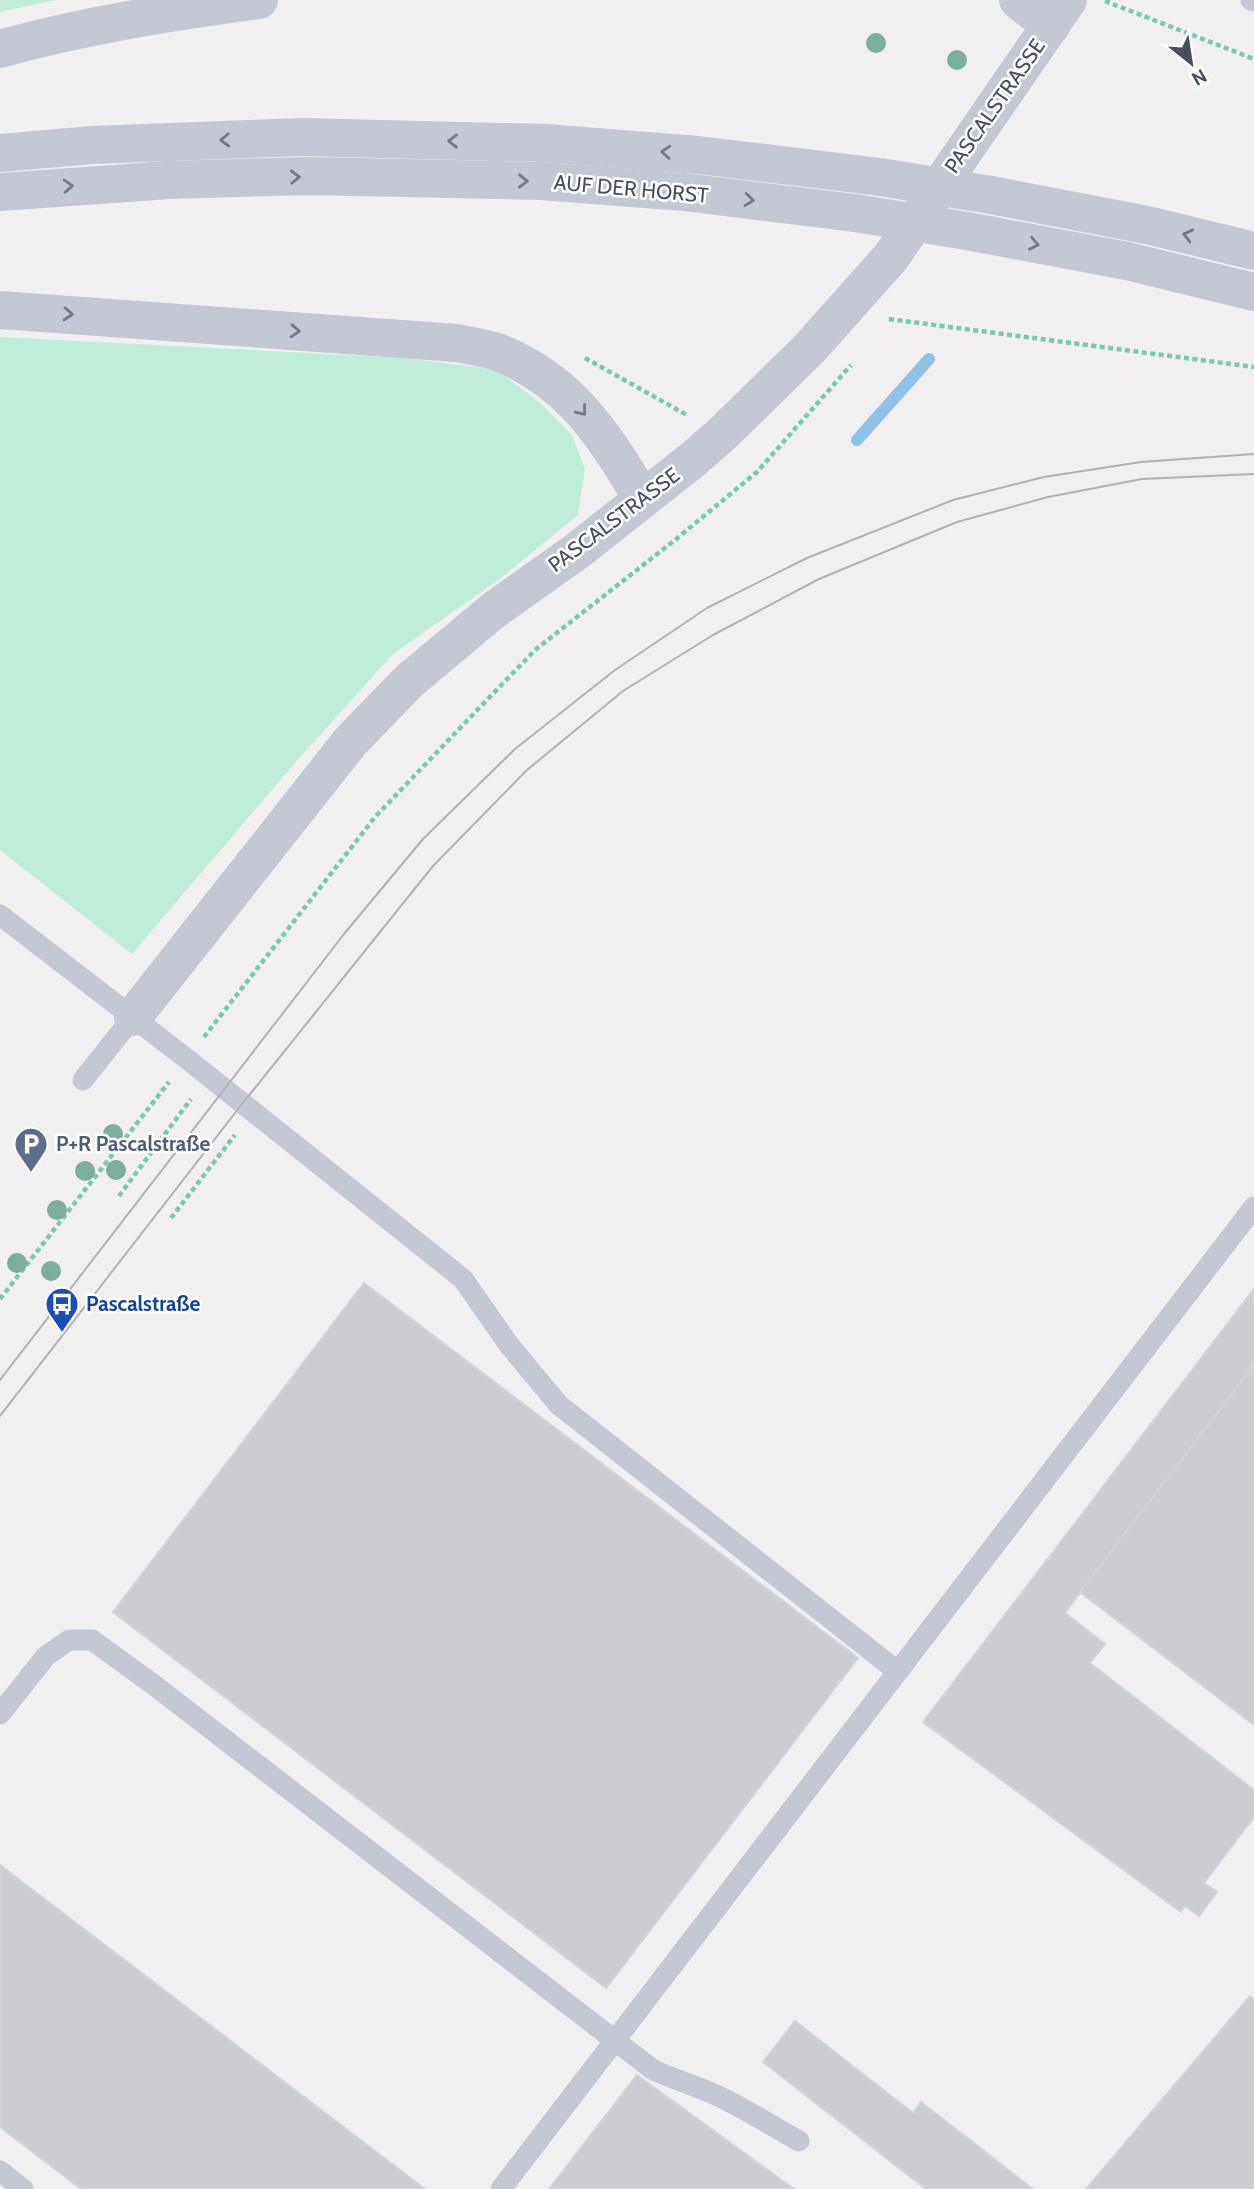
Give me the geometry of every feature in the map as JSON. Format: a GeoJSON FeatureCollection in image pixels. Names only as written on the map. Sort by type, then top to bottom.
{"type":"FeatureCollection","features":[{"type":"Feature","properties":{"kind":"street"},"geometry":{"type":"LineString","coordinates":[[0,49],[98,26],[260,0]]}},
{"type":"Feature","properties":{"kind":"street"},"geometry":{"type":"LineString","coordinates":[[1018,0],[1060,13]]}},
{"type":"Feature","properties":{"kind":"street","name":"PASCALSTRASSE"},"geometry":{"type":"LineString","coordinates":[[133,1017],[350,743],[408,681],[494,610],[577,551],[691,461],[809,349],[891,257],[1060,13]]}},
{"type":"Feature","properties":{"kind":"street","name":"AUF DER HORST"},"geometry":{"type":"LineString","coordinates":[[0,153],[92,145],[303,137],[545,144],[698,155],[880,177],[991,195],[1147,225],[1254,251]]}},
{"type":"Feature","properties":{"kind":"street","name":"AUF DER HORST"},"geometry":{"type":"LineString","coordinates":[[0,192],[169,180],[310,176],[541,181],[684,192],[855,213],[967,231],[1127,261],[1254,292]]}},
{"type":"Feature","properties":{"kind":"street"},"geometry":{"type":"LineString","coordinates":[[0,310],[457,343],[497,352],[530,368],[572,399],[609,444],[642,498]]}},
{"type":"Feature","properties":{"kind":"lane"},"geometry":{"type":"LineString","coordinates":[[0,915],[187,1059],[463,1279],[509,1345],[559,1405],[897,1671]]}},
{"type":"Feature","properties":{"kind":"lane"},"geometry":{"type":"LineString","coordinates":[[83,1080],[133,1017]]}},
{"type":"Feature","properties":{"kind":"lane"},"geometry":{"type":"LineString","coordinates":[[501,2189],[1254,1206]]}},
{"type":"Feature","properties":{"kind":"lane"},"geometry":{"type":"LineString","coordinates":[[0,1714],[46,1656],[69,1640],[92,1640],[652,2069],[668,2078],[692,2084],[720,2097],[799,2141]]}},
{"type":"Feature","properties":{"kind":"lane"},"geometry":{"type":"LineString","coordinates":[[0,2171],[23,2189]]}},
{"type":"Feature","properties":{"kind":"path"},"geometry":{"type":"LineString","coordinates":[[1103,0],[1254,59]]}},
{"type":"Feature","properties":{"kind":"path"},"geometry":{"type":"LineString","coordinates":[[881,329],[898,309]]}},
{"type":"Feature","properties":{"kind":"path"},"geometry":{"type":"LineString","coordinates":[[889,319],[1254,367]]}},
{"type":"Feature","properties":{"kind":"path"},"geometry":{"type":"LineString","coordinates":[[0,1299],[375,817],[535,650],[757,472],[855,360]]}},
{"type":"Feature","properties":{"kind":"path"},"geometry":{"type":"LineString","coordinates":[[119,1196],[169,1127]]}},
{"type":"Feature","properties":{"kind":"path"},"geometry":{"type":"LineString","coordinates":[[171,1217],[227,1146]]}},
{"type":"Feature","properties":{"kind":"green space"},"geometry":{"type":"Polygon","coordinates":[[[0,0],[56,0],[0,12],[0,0]]]}},
{"type":"Feature","properties":{"kind":"green space"},"geometry":{"type":"Polygon","coordinates":[[[0,337],[405,358],[497,370],[539,402],[572,435],[585,469],[578,515],[497,581],[393,654],[293,765],[132,954],[0,850],[0,337]]]}},
{"type":"Feature","properties":{"kind":"building"},"geometry":{"type":"Polygon","coordinates":[[[364,1283],[858,1658],[606,1988],[113,1612],[364,1283]]]}},
{"type":"Feature","properties":{"kind":"building"},"geometry":{"type":"Polygon","coordinates":[[[1254,1289],[1254,1365],[1065,1613],[1105,1644],[1090,1663],[1254,1790],[1254,1817],[1204,1883],[1217,1892],[1199,1916],[1185,1906],[1181,1912],[923,1722],[1254,1289]]]}},
{"type":"Feature","properties":{"kind":"building"},"geometry":{"type":"Polygon","coordinates":[[[1254,1365],[1254,1725],[1080,1592],[1254,1365]]]}},
{"type":"Feature","properties":{"kind":"building"},"geometry":{"type":"Polygon","coordinates":[[[0,1865],[425,2189],[81,2189],[0,2127],[0,1865]]]}},
{"type":"Feature","properties":{"kind":"building"},"geometry":{"type":"Polygon","coordinates":[[[1250,1996],[1254,1999],[1254,2189],[1086,2189],[1250,1996]]]}},
{"type":"Feature","properties":{"kind":"building"},"geometry":{"type":"Polygon","coordinates":[[[795,2021],[913,2113],[921,2102],[1033,2189],[926,2189],[763,2062],[795,2021]]]}},
{"type":"Feature","properties":{"kind":"building"},"geometry":{"type":"Polygon","coordinates":[[[637,2075],[794,2189],[549,2189],[637,2075]]]}},
{"type":"Feature","properties":{"kind":"waterway"},"geometry":{"type":"LineString","coordinates":[[857,440],[929,359]]}},
{"type":"Feature","properties":{"kind":"tram line"},"geometry":{"type":"LineString","coordinates":[[0,1380],[344,934],[423,839],[515,749],[615,670],[707,608],[807,558],[953,500],[1044,477],[1141,462],[1254,454]]}},
{"type":"Feature","properties":{"kind":"tram line"},"geometry":{"type":"LineString","coordinates":[[0,1416],[242,1104],[433,866],[527,770],[623,691],[713,635],[819,579],[957,522],[1048,497],[1142,479],[1254,474]]}},
{"type":"Feature","properties":{"kind":"place","name":"P+R Pascalstraße"},"geometry":{"type":"Point","coordinates":[31,1174]}},
{"type":"Feature","properties":{"kind":"place","name":"Pascalstraße"},"geometry":{"type":"Point","coordinates":[62,1334]}}]}
